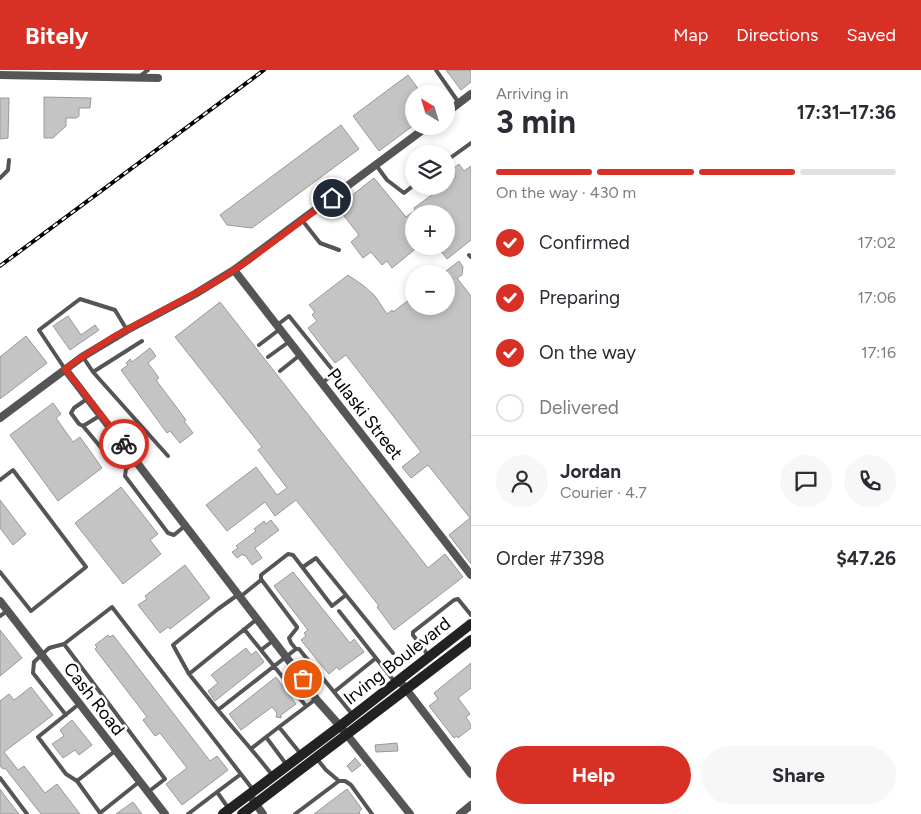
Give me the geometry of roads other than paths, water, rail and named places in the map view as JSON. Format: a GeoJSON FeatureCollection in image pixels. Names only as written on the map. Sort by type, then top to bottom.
{"type":"FeatureCollection","features":[{"type":"Feature","properties":{"kind":"main road","name":"Irving Boulevard"},"geometry":{"type":"LineString","coordinates":[[242,814],[316,758],[343,730],[471,624]]}},
{"type":"Feature","properties":{"kind":"main road","name":"Irving Boulevard"},"geometry":{"type":"LineString","coordinates":[[226,812],[302,755],[343,730],[353,716],[471,640]]}},
{"type":"Feature","properties":{"kind":"street"},"geometry":{"type":"LineString","coordinates":[[0,75],[118,74],[158,78]]}},
{"type":"Feature","properties":{"kind":"street"},"geometry":{"type":"LineString","coordinates":[[455,106],[471,94]]}},
{"type":"Feature","properties":{"kind":"street"},"geometry":{"type":"LineString","coordinates":[[0,418],[82,357],[234,270],[416,135]]}},
{"type":"Feature","properties":{"kind":"street","name":"Pulaski Street"},"geometry":{"type":"LineString","coordinates":[[234,270],[471,576]]}},
{"type":"Feature","properties":{"kind":"street"},"geometry":{"type":"LineString","coordinates":[[65,369],[240,595],[316,699],[410,814]]}},
{"type":"Feature","properties":{"kind":"street","name":"Cash Road"},"geometry":{"type":"LineString","coordinates":[[0,601],[164,814]]}},
{"type":"Feature","properties":{"kind":"street"},"geometry":{"type":"LineString","coordinates":[[400,684],[471,774]]}},
{"type":"Feature","properties":{"kind":"street"},"geometry":{"type":"LineString","coordinates":[[251,793],[256,804],[264,814]]}},
{"type":"Feature","properties":{"kind":"street"},"geometry":{"type":"LineString","coordinates":[[460,814],[471,805]]}},
{"type":"Feature","properties":{"kind":"lane"},"geometry":{"type":"LineString","coordinates":[[138,77],[148,70]]}},
{"type":"Feature","properties":{"kind":"lane"},"geometry":{"type":"LineString","coordinates":[[436,70],[459,103]]}},
{"type":"Feature","properties":{"kind":"lane"},"geometry":{"type":"LineString","coordinates":[[455,155],[471,143]]}},
{"type":"Feature","properties":{"kind":"lane"},"geometry":{"type":"LineString","coordinates":[[0,178],[8,170],[8,160]]}},
{"type":"Feature","properties":{"kind":"lane"},"geometry":{"type":"LineString","coordinates":[[376,165],[387,180],[405,192]]}},
{"type":"Feature","properties":{"kind":"lane"},"geometry":{"type":"LineString","coordinates":[[302,220],[320,243],[339,250]]}},
{"type":"Feature","properties":{"kind":"lane"},"geometry":{"type":"LineString","coordinates":[[65,369],[39,330],[80,299],[115,310],[127,330]]}},
{"type":"Feature","properties":{"kind":"lane"},"geometry":{"type":"LineString","coordinates":[[259,345],[289,316],[335,373],[322,383]]}},
{"type":"Feature","properties":{"kind":"lane"},"geometry":{"type":"LineString","coordinates":[[94,372],[142,341]]}},
{"type":"Feature","properties":{"kind":"lane"},"geometry":{"type":"LineString","coordinates":[[268,357],[290,341]]}},
{"type":"Feature","properties":{"kind":"lane"},"geometry":{"type":"LineString","coordinates":[[280,371],[300,355]]}},
{"type":"Feature","properties":{"kind":"lane"},"geometry":{"type":"LineString","coordinates":[[82,357],[168,456]]}},
{"type":"Feature","properties":{"kind":"lane"},"geometry":{"type":"LineString","coordinates":[[88,398],[74,408],[72,413],[79,424],[83,426],[108,456]]}},
{"type":"Feature","properties":{"kind":"lane"},"geometry":{"type":"LineString","coordinates":[[83,426],[101,415]]}},
{"type":"Feature","properties":{"kind":"lane"},"geometry":{"type":"LineString","coordinates":[[136,461],[126,470],[124,476],[168,533],[174,535],[186,526]]}},
{"type":"Feature","properties":{"kind":"lane"},"geometry":{"type":"LineString","coordinates":[[0,480],[13,470],[86,567],[31,611],[0,572]]}},
{"type":"Feature","properties":{"kind":"lane"},"geometry":{"type":"LineString","coordinates":[[346,595],[332,606],[293,555],[288,554],[261,575],[261,580],[297,627],[290,638],[291,643],[296,649],[299,649],[353,716]]}},
{"type":"Feature","properties":{"kind":"lane"},"geometry":{"type":"LineString","coordinates":[[303,567],[316,558],[393,653]]}},
{"type":"Feature","properties":{"kind":"lane"},"geometry":{"type":"LineString","coordinates":[[261,580],[218,609],[173,645],[189,674],[252,748],[273,776]]}},
{"type":"Feature","properties":{"kind":"lane"},"geometry":{"type":"LineString","coordinates":[[429,657],[413,635],[413,632],[454,600],[458,599],[471,615]]}},
{"type":"Feature","properties":{"kind":"lane"},"geometry":{"type":"LineString","coordinates":[[66,715],[33,673],[34,662],[49,648],[64,644],[112,607],[241,774],[251,793]]}},
{"type":"Feature","properties":{"kind":"lane"},"geometry":{"type":"LineString","coordinates":[[0,616],[7,611]]}},
{"type":"Feature","properties":{"kind":"lane"},"geometry":{"type":"LineString","coordinates":[[339,611],[376,658],[400,684]]}},
{"type":"Feature","properties":{"kind":"lane"},"geometry":{"type":"LineString","coordinates":[[189,674],[257,619]]}},
{"type":"Feature","properties":{"kind":"lane"},"geometry":{"type":"LineString","coordinates":[[244,629],[306,706]]}},
{"type":"Feature","properties":{"kind":"lane"},"geometry":{"type":"LineString","coordinates":[[261,650],[274,640]]}},
{"type":"Feature","properties":{"kind":"lane"},"geometry":{"type":"LineString","coordinates":[[64,644],[165,779],[148,792]]}},
{"type":"Feature","properties":{"kind":"lane"},"geometry":{"type":"LineString","coordinates":[[218,710],[296,649]]}},
{"type":"Feature","properties":{"kind":"lane"},"geometry":{"type":"LineString","coordinates":[[334,692],[376,658]]}},
{"type":"Feature","properties":{"kind":"lane"},"geometry":{"type":"LineString","coordinates":[[291,688],[303,679]]}},
{"type":"Feature","properties":{"kind":"lane"},"geometry":{"type":"LineString","coordinates":[[252,748],[316,699]]}},
{"type":"Feature","properties":{"kind":"lane"},"geometry":{"type":"LineString","coordinates":[[79,704],[38,737],[66,774],[77,781],[100,813],[140,782]]}},
{"type":"Feature","properties":{"kind":"lane"},"geometry":{"type":"LineString","coordinates":[[279,727],[302,755]]}},
{"type":"Feature","properties":{"kind":"lane"},"geometry":{"type":"LineString","coordinates":[[266,737],[288,765]]}},
{"type":"Feature","properties":{"kind":"lane"},"geometry":{"type":"LineString","coordinates":[[77,781],[115,751]]}},
{"type":"Feature","properties":{"kind":"lane"},"geometry":{"type":"LineString","coordinates":[[316,758],[339,781]]}},
{"type":"Feature","properties":{"kind":"lane"},"geometry":{"type":"LineString","coordinates":[[188,814],[241,774]]}},
{"type":"Feature","properties":{"kind":"lane"},"geometry":{"type":"LineString","coordinates":[[0,778],[27,814]]}},
{"type":"Feature","properties":{"kind":"lane"},"geometry":{"type":"LineString","coordinates":[[294,814],[339,781],[345,781],[351,785],[372,814]]}},
{"type":"Feature","properties":{"kind":"lane"},"geometry":{"type":"LineString","coordinates":[[216,792],[226,812]]}},
{"type":"Feature","properties":{"kind":"railway"},"geometry":{"type":"LineString","coordinates":[[0,266],[264,70]]}}]}
